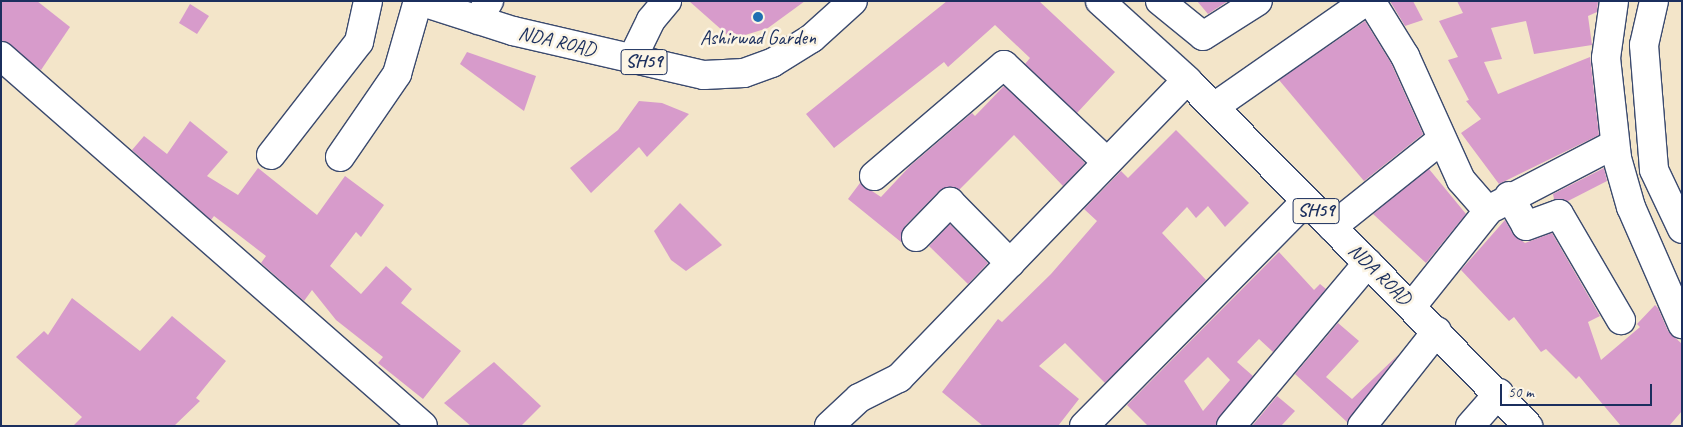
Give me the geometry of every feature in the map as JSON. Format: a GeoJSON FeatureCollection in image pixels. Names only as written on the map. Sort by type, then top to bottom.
{"type":"FeatureCollection","features":[{"type":"Feature","properties":{"kind":"street"},"geometry":{"type":"LineString","coordinates":[[270,155],[359,42],[368,1]]}},
{"type":"Feature","properties":{"kind":"street"},"geometry":{"type":"LineString","coordinates":[[340,157],[397,74],[419,1]]}},
{"type":"Feature","properties":{"kind":"street","name":"NDA ROAD"},"geometry":{"type":"LineString","coordinates":[[419,1],[483,11],[632,59],[704,75],[744,73],[772,63],[812,38],[853,1]]}},
{"type":"Feature","properties":{"kind":"street"},"geometry":{"type":"LineString","coordinates":[[632,59],[650,20],[667,1]]}},
{"type":"Feature","properties":{"kind":"street","name":"NDA ROAD"},"geometry":{"type":"LineString","coordinates":[[1100,1],[1187,80],[1368,263],[1413,305],[1437,332],[1499,393],[1528,426]]}},
{"type":"Feature","properties":{"kind":"street"},"geometry":{"type":"LineString","coordinates":[[1160,1],[1204,36],[1258,1]]}},
{"type":"Feature","properties":{"kind":"street"},"geometry":{"type":"LineString","coordinates":[[1214,107],[1366,1]]}},
{"type":"Feature","properties":{"kind":"street"},"geometry":{"type":"LineString","coordinates":[[1371,1],[1405,56],[1441,140],[1462,180],[1499,204],[1526,226],[1559,214],[1621,320]]}},
{"type":"Feature","properties":{"kind":"street"},"geometry":{"type":"LineString","coordinates":[[1614,1],[1606,58],[1615,144],[1631,207],[1682,324]]}},
{"type":"Feature","properties":{"kind":"street"},"geometry":{"type":"LineString","coordinates":[[1654,1],[1644,45],[1654,170],[1682,229]]}},
{"type":"Feature","properties":{"kind":"street"},"geometry":{"type":"LineString","coordinates":[[1,56],[423,426]]}},
{"type":"Feature","properties":{"kind":"street"},"geometry":{"type":"LineString","coordinates":[[874,176],[1004,65],[1107,162]]}},
{"type":"Feature","properties":{"kind":"street"},"geometry":{"type":"LineString","coordinates":[[828,426],[859,398],[899,378],[1187,80]]}},
{"type":"Feature","properties":{"kind":"street"},"geometry":{"type":"LineString","coordinates":[[1332,227],[1441,140]]}},
{"type":"Feature","properties":{"kind":"street"},"geometry":{"type":"LineString","coordinates":[[1413,305],[1499,204],[1615,144]]}},
{"type":"Feature","properties":{"kind":"street"},"geometry":{"type":"LineString","coordinates":[[1084,426],[1306,201]]}},
{"type":"Feature","properties":{"kind":"street"},"geometry":{"type":"LineString","coordinates":[[916,237],[950,202],[1010,263]]}},
{"type":"Feature","properties":{"kind":"street"},"geometry":{"type":"LineString","coordinates":[[1231,426],[1368,263]]}},
{"type":"Feature","properties":{"kind":"street"},"geometry":{"type":"LineString","coordinates":[[1362,426],[1437,332]]}},
{"type":"Feature","properties":{"kind":"street"},"geometry":{"type":"LineString","coordinates":[[1470,426],[1499,393]]}},
{"type":"Feature","properties":{"kind":"building"},"geometry":{"type":"Polygon","coordinates":[[[1,1],[37,1],[70,27],[41,70],[1,41],[1,1]]]}},
{"type":"Feature","properties":{"kind":"building","name":"Ashirwad Garden"},"geometry":{"type":"Polygon","coordinates":[[[689,1],[805,1],[768,28],[732,39],[689,1]]]}},
{"type":"Feature","properties":{"kind":"building"},"geometry":{"type":"Polygon","coordinates":[[[947,1],[1039,1],[1115,72],[1077,113],[1025,64],[1030,58],[995,25],[948,67],[944,62],[834,148],[806,114],[947,1]]]}},
{"type":"Feature","properties":{"kind":"building"},"geometry":{"type":"Polygon","coordinates":[[[1197,1],[1228,1],[1208,14],[1197,1]]]}},
{"type":"Feature","properties":{"kind":"building"},"geometry":{"type":"Polygon","coordinates":[[[1390,1],[1413,1],[1423,20],[1405,26],[1390,1]]]}},
{"type":"Feature","properties":{"kind":"building"},"geometry":{"type":"Polygon","coordinates":[[[1457,1],[1598,1],[1597,12],[1588,16],[1592,45],[1534,54],[1526,21],[1491,28],[1502,59],[1484,62],[1498,94],[1590,57],[1599,135],[1499,184],[1461,133],[1481,119],[1466,101],[1469,100],[1448,60],[1458,57],[1439,21],[1463,13],[1457,1]]]}},
{"type":"Feature","properties":{"kind":"building"},"geometry":{"type":"Polygon","coordinates":[[[190,4],[209,16],[197,34],[179,23],[190,4]]]}},
{"type":"Feature","properties":{"kind":"building"},"geometry":{"type":"Polygon","coordinates":[[[1365,21],[1391,63],[1423,134],[1364,181],[1279,80],[1365,21]]]}},
{"type":"Feature","properties":{"kind":"building"},"geometry":{"type":"Polygon","coordinates":[[[467,52],[536,76],[524,111],[460,64],[467,52]]]}},
{"type":"Feature","properties":{"kind":"building"},"geometry":{"type":"Polygon","coordinates":[[[1004,86],[1085,163],[1063,186],[1014,135],[959,190],[946,187],[939,191],[905,226],[901,242],[848,199],[860,183],[881,197],[910,166],[972,113],[975,116],[1004,86]]]}},
{"type":"Feature","properties":{"kind":"building"},"geometry":{"type":"Polygon","coordinates":[[[639,101],[662,103],[689,114],[647,157],[639,147],[591,193],[570,168],[618,130],[639,101]]]}},
{"type":"Feature","properties":{"kind":"building"},"geometry":{"type":"Polygon","coordinates":[[[190,121],[228,152],[207,176],[238,195],[258,168],[317,215],[345,176],[384,205],[361,237],[356,232],[330,266],[361,294],[386,266],[412,289],[401,303],[461,351],[423,399],[378,363],[383,357],[336,320],[312,290],[304,301],[261,263],[266,256],[214,216],[211,220],[132,150],[144,136],[167,154],[190,121]]]}},
{"type":"Feature","properties":{"kind":"building"},"geometry":{"type":"Polygon","coordinates":[[[1176,130],[1249,203],[1225,227],[1208,206],[1196,218],[1187,207],[1162,233],[1206,280],[1105,383],[1065,343],[1039,366],[1079,399],[1058,426],[983,426],[942,392],[998,319],[1002,322],[1051,274],[1097,221],[1084,209],[1121,171],[1128,178],[1176,130]]]}},
{"type":"Feature","properties":{"kind":"building"},"geometry":{"type":"Polygon","coordinates":[[[1604,168],[1607,181],[1568,201],[1554,199],[1553,194],[1604,168]]]}},
{"type":"Feature","properties":{"kind":"building"},"geometry":{"type":"Polygon","coordinates":[[[1429,169],[1466,214],[1426,263],[1373,214],[1429,169]]]}},
{"type":"Feature","properties":{"kind":"building"},"geometry":{"type":"Polygon","coordinates":[[[680,203],[722,245],[686,271],[671,260],[654,231],[680,203]]]}},
{"type":"Feature","properties":{"kind":"building"},"geometry":{"type":"Polygon","coordinates":[[[1505,220],[1513,234],[1525,243],[1552,233],[1600,316],[1588,322],[1601,360],[1640,327],[1637,324],[1655,305],[1658,308],[1668,331],[1682,344],[1682,411],[1669,426],[1621,426],[1579,376],[1576,379],[1546,349],[1541,352],[1514,317],[1509,321],[1461,270],[1505,220]]]}},
{"type":"Feature","properties":{"kind":"building"},"geometry":{"type":"Polygon","coordinates":[[[950,224],[988,263],[968,284],[929,246],[950,224]]]}},
{"type":"Feature","properties":{"kind":"building"},"geometry":{"type":"Polygon","coordinates":[[[1279,252],[1314,290],[1320,284],[1326,289],[1273,352],[1259,339],[1237,362],[1253,376],[1216,426],[1148,426],[1127,405],[1279,252]],[[1208,357],[1184,381],[1203,411],[1230,380],[1208,357]]]}},
{"type":"Feature","properties":{"kind":"building"},"geometry":{"type":"Polygon","coordinates":[[[72,298],[140,351],[172,316],[226,361],[196,398],[200,401],[174,426],[73,426],[82,417],[16,357],[44,331],[48,335],[72,298]]]}},
{"type":"Feature","properties":{"kind":"building"},"geometry":{"type":"Polygon","coordinates":[[[1338,323],[1359,341],[1326,377],[1352,399],[1398,355],[1347,422],[1295,374],[1338,323]]]}},
{"type":"Feature","properties":{"kind":"building"},"geometry":{"type":"Polygon","coordinates":[[[494,362],[541,406],[521,426],[471,426],[444,403],[494,362]]]}},
{"type":"Feature","properties":{"kind":"building"},"geometry":{"type":"Polygon","coordinates":[[[1277,396],[1295,411],[1281,426],[1252,426],[1277,396]]]}},
{"type":"Feature","properties":{"kind":"place","name":"Ashirwad Garden"},"geometry":{"type":"Point","coordinates":[758,17]}}]}
